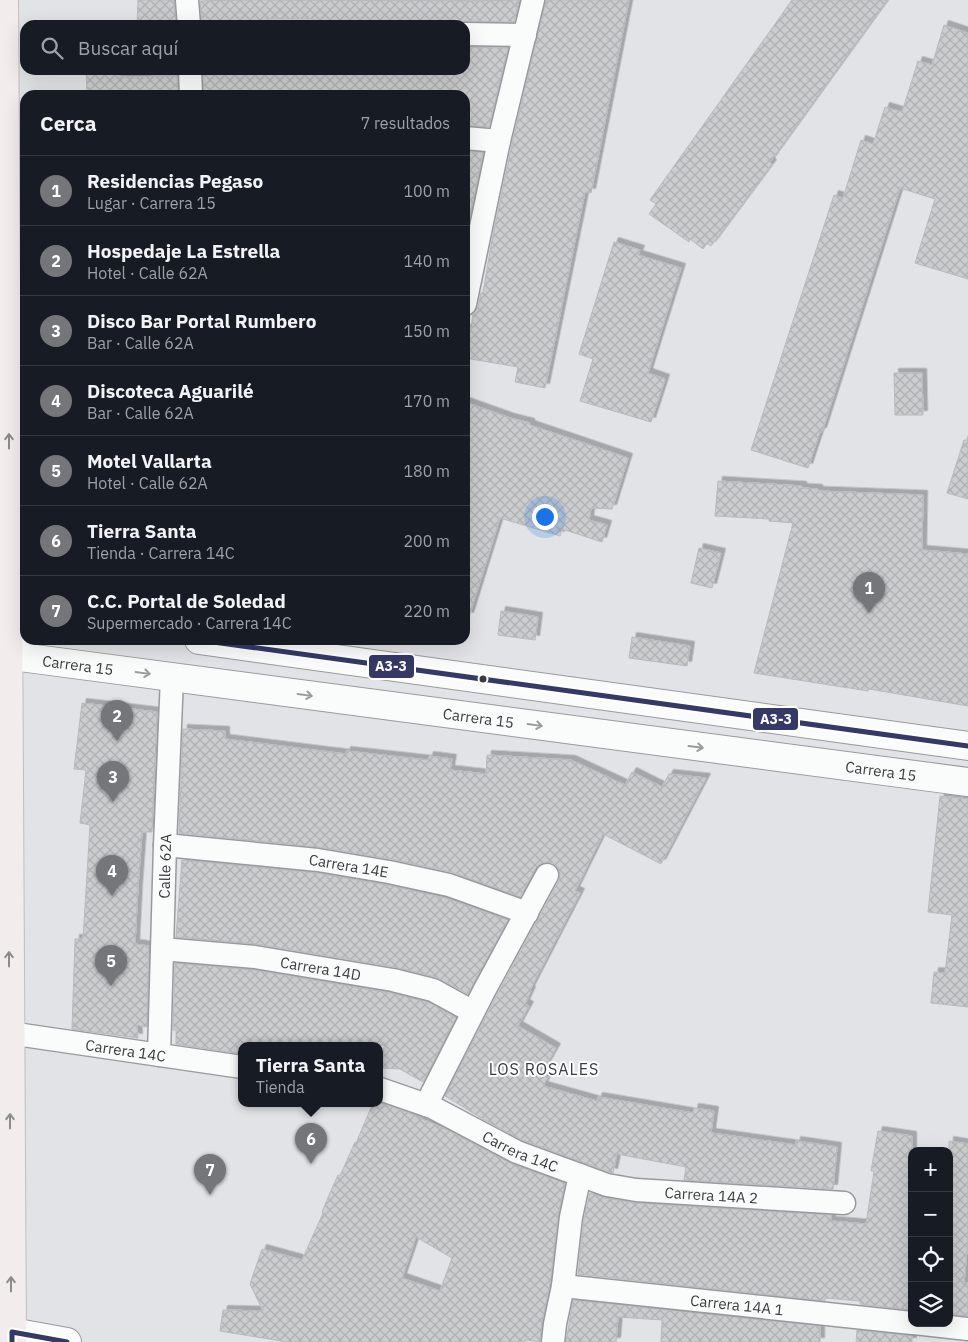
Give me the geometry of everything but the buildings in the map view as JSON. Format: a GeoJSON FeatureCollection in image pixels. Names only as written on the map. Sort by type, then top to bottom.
{"type":"FeatureCollection","features":[{"type":"Feature","properties":{"kind":"main road"},"geometry":{"type":"LineString","coordinates":[[4,0],[15,295],[9,414],[11,625],[8,1336],[67,1342]]}},
{"type":"Feature","properties":{"kind":"main road","name":"Carrera 15"},"geometry":{"type":"LineString","coordinates":[[11,625],[20,657],[968,782]]}},
{"type":"Feature","properties":{"kind":"main road"},"geometry":{"type":"LineString","coordinates":[[235,645],[968,746]]}},
{"type":"Feature","properties":{"kind":"main road"},"geometry":{"type":"LineString","coordinates":[[571,730],[577,692]]}},
{"type":"Feature","properties":{"kind":"street"},"geometry":{"type":"LineString","coordinates":[[187,0],[189,20]]}},
{"type":"Feature","properties":{"kind":"street"},"geometry":{"type":"LineString","coordinates":[[471,245],[499,141],[533,0]]}},
{"type":"Feature","properties":{"kind":"street"},"geometry":{"type":"LineString","coordinates":[[470,34],[525,35]]}},
{"type":"Feature","properties":{"kind":"street"},"geometry":{"type":"LineString","coordinates":[[190,75],[191,90]]}},
{"type":"Feature","properties":{"kind":"street"},"geometry":{"type":"LineString","coordinates":[[470,138],[499,141]]}},
{"type":"Feature","properties":{"kind":"street","name":"Calle 62A"},"geometry":{"type":"LineString","coordinates":[[159,1054],[172,677]]}},
{"type":"Feature","properties":{"kind":"street","name":"Carrera 14E"},"geometry":{"type":"LineString","coordinates":[[165,845],[318,860],[389,872],[449,884],[527,912]]}},
{"type":"Feature","properties":{"kind":"street"},"geometry":{"type":"LineString","coordinates":[[426,1105],[473,1012],[547,875]]}},
{"type":"Feature","properties":{"kind":"street","name":"Carrera 14D"},"geometry":{"type":"LineString","coordinates":[[162,949],[255,957],[393,980],[433,990],[473,1012]]}},
{"type":"Feature","properties":{"kind":"street","name":"Carrera 14C"},"geometry":{"type":"LineString","coordinates":[[10,1033],[238,1066]]}},
{"type":"Feature","properties":{"kind":"street","name":"Carrera 14C"},"geometry":{"type":"LineString","coordinates":[[383,1090],[426,1105],[517,1152],[580,1176]]}},
{"type":"Feature","properties":{"kind":"street"},"geometry":{"type":"LineString","coordinates":[[553,1342],[570,1217],[580,1176]]}},
{"type":"Feature","properties":{"kind":"street","name":"Carrera 14A 2"},"geometry":{"type":"LineString","coordinates":[[580,1176],[606,1185],[636,1190],[844,1204]]}},
{"type":"Feature","properties":{"kind":"street","name":"Carrera 14A 1"},"geometry":{"type":"LineString","coordinates":[[562,1286],[908,1322]]}},
{"type":"Feature","properties":{"kind":"street","name":"Carrera 14A 1"},"geometry":{"type":"LineString","coordinates":[[950,1327],[968,1329]]}},
{"type":"Feature","properties":{"kind":"transit line","name":"A3-3"},"geometry":{"type":"LineString","coordinates":[[235,645],[968,746]]}},
{"type":"Feature","properties":{"kind":"transit line","name":"A3-3"},"geometry":{"type":"LineString","coordinates":[[12,1342],[12,1332],[67,1342]]}},
{"type":"Feature","properties":{"kind":"place","name":"Residencias Pegaso"},"geometry":{"type":"Point","coordinates":[869,613]}},
{"type":"Feature","properties":{"kind":"place","name":"Hospedaje La Estrella"},"geometry":{"type":"Point","coordinates":[117,741]}},
{"type":"Feature","properties":{"kind":"place","name":"Disco Bar Portal Rumbero"},"geometry":{"type":"Point","coordinates":[113,802]}},
{"type":"Feature","properties":{"kind":"place","name":"Discoteca Aguarilé"},"geometry":{"type":"Point","coordinates":[112,896]}},
{"type":"Feature","properties":{"kind":"place","name":"Motel Vallarta"},"geometry":{"type":"Point","coordinates":[111,986]}},
{"type":"Feature","properties":{"kind":"place","name":"Tierra Santa"},"geometry":{"type":"Point","coordinates":[311,1164]}},
{"type":"Feature","properties":{"kind":"place","name":"C.C. Portal de Soledad"},"geometry":{"type":"Point","coordinates":[210,1195]}},
{"type":"Feature","properties":{"kind":"district","name":"LOS ROSALES"},"geometry":{"type":"Point","coordinates":[544,1069]}}]}
